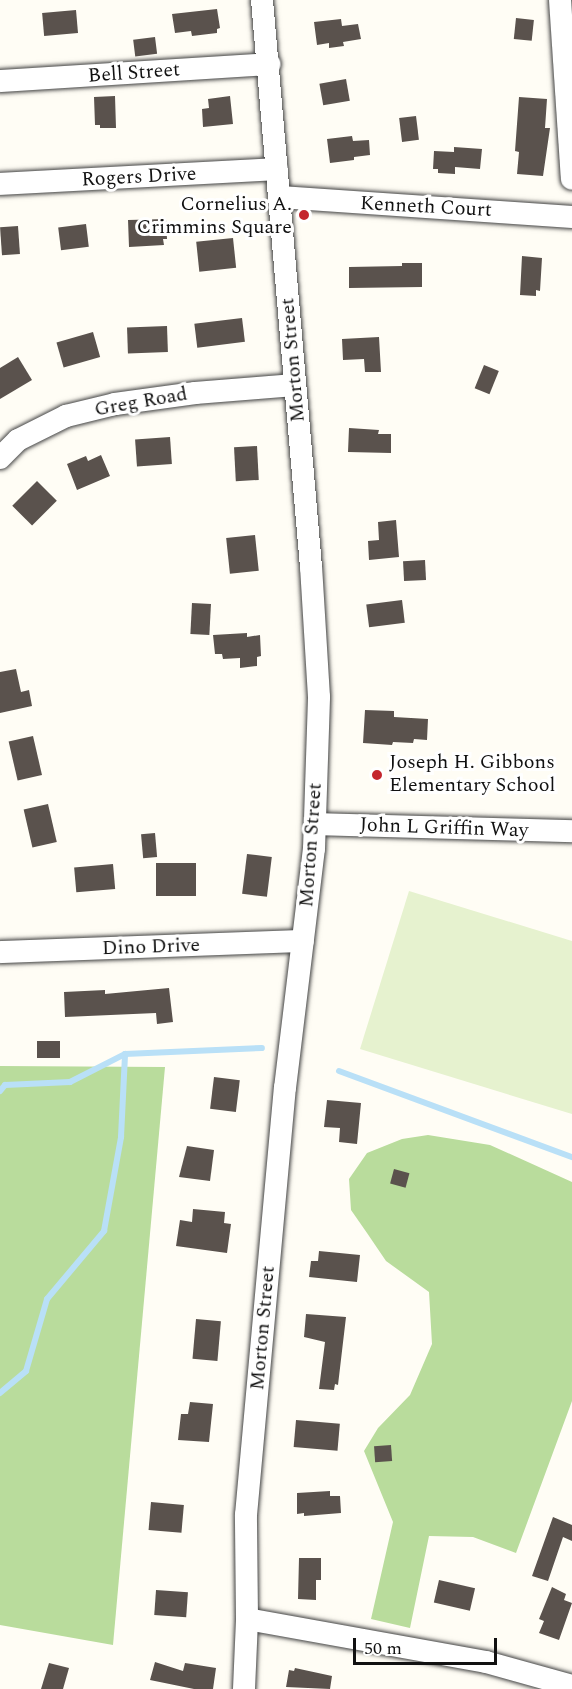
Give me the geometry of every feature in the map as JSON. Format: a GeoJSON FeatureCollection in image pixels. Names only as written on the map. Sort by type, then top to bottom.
{"type":"FeatureCollection","features":[{"type":"Feature","properties":{"kind":"street","name":"Morton Street"},"geometry":{"type":"LineString","coordinates":[[244,1689],[247,1618],[247,1506],[277,1171],[315,824],[319,697],[280,197],[262,0]]}},
{"type":"Feature","properties":{"kind":"street"},"geometry":{"type":"LineString","coordinates":[[560,0],[572,179]]}},
{"type":"Feature","properties":{"kind":"street","name":"Bell Street"},"geometry":{"type":"LineString","coordinates":[[0,81],[269,64]]}},
{"type":"Feature","properties":{"kind":"street","name":"Rogers Drive"},"geometry":{"type":"LineString","coordinates":[[0,184],[277,169]]}},
{"type":"Feature","properties":{"kind":"street","name":"Kenneth Court"},"geometry":{"type":"LineString","coordinates":[[280,197],[572,217]]}},
{"type":"Feature","properties":{"kind":"street","name":"Greg Road"},"geometry":{"type":"LineString","coordinates":[[0,458],[18,440],[66,416],[115,404],[195,393],[295,386]]}},
{"type":"Feature","properties":{"kind":"street","name":"John L Griffin Way"},"geometry":{"type":"LineString","coordinates":[[315,824],[572,831]]}},
{"type":"Feature","properties":{"kind":"street","name":"Dino Drive"},"geometry":{"type":"LineString","coordinates":[[0,952],[303,941]]}},
{"type":"Feature","properties":{"kind":"street"},"geometry":{"type":"LineString","coordinates":[[247,1618],[486,1662],[572,1686]]}},
{"type":"Feature","properties":{"kind":"green space"},"geometry":{"type":"Polygon","coordinates":[[[409,891],[572,941],[572,1114],[360,1049],[409,891]]]}},
{"type":"Feature","properties":{"kind":"green space"},"geometry":{"type":"Polygon","coordinates":[[[0,1066],[165,1067],[113,1645],[0,1625],[0,1066]]]}},
{"type":"Feature","properties":{"kind":"green space"},"geometry":{"type":"Polygon","coordinates":[[[428,1135],[490,1145],[572,1182],[572,1401],[516,1553],[473,1537],[429,1536],[410,1628],[371,1619],[393,1522],[364,1451],[378,1428],[410,1395],[432,1344],[429,1292],[386,1261],[351,1210],[349,1179],[367,1153],[402,1139],[428,1135]]]}},
{"type":"Feature","properties":{"kind":"building"},"geometry":{"type":"Polygon","coordinates":[[[217,9],[220,28],[217,29],[217,33],[192,36],[191,31],[175,33],[172,14],[217,9]]]}},
{"type":"Feature","properties":{"kind":"building"},"geometry":{"type":"Polygon","coordinates":[[[76,10],[78,33],[44,36],[42,13],[76,10]]]}},
{"type":"Feature","properties":{"kind":"building"},"geometry":{"type":"Polygon","coordinates":[[[516,18],[534,20],[532,41],[514,39],[516,18]]]}},
{"type":"Feature","properties":{"kind":"building"},"geometry":{"type":"Polygon","coordinates":[[[341,19],[342,26],[358,24],[361,39],[343,42],[344,46],[329,48],[329,43],[317,45],[314,22],[341,19]]]}},
{"type":"Feature","properties":{"kind":"building"},"geometry":{"type":"Polygon","coordinates":[[[155,37],[157,54],[135,57],[133,40],[155,37]]]}},
{"type":"Feature","properties":{"kind":"building"},"geometry":{"type":"Polygon","coordinates":[[[346,79],[350,101],[323,105],[319,84],[346,79]]]}},
{"type":"Feature","properties":{"kind":"building"},"geometry":{"type":"Polygon","coordinates":[[[115,96],[116,128],[100,128],[100,125],[95,125],[94,97],[115,96]]]}},
{"type":"Feature","properties":{"kind":"building"},"geometry":{"type":"Polygon","coordinates":[[[230,96],[233,124],[203,127],[202,109],[209,108],[208,99],[230,96]]]}},
{"type":"Feature","properties":{"kind":"building"},"geometry":{"type":"Polygon","coordinates":[[[519,97],[547,99],[545,128],[550,128],[543,176],[517,174],[519,152],[515,151],[519,97]]]}},
{"type":"Feature","properties":{"kind":"building"},"geometry":{"type":"Polygon","coordinates":[[[416,116],[419,140],[402,142],[399,118],[416,116]]]}},
{"type":"Feature","properties":{"kind":"building"},"geometry":{"type":"Polygon","coordinates":[[[352,136],[353,141],[369,140],[370,155],[330,163],[327,139],[352,136]]]}},
{"type":"Feature","properties":{"kind":"building"},"geometry":{"type":"Polygon","coordinates":[[[454,147],[482,149],[480,169],[455,167],[455,174],[438,173],[438,169],[433,169],[434,151],[454,152],[454,147]]]}},
{"type":"Feature","properties":{"kind":"building"},"geometry":{"type":"Polygon","coordinates":[[[166,219],[167,239],[163,239],[164,245],[129,247],[128,220],[166,219]]]}},
{"type":"Feature","properties":{"kind":"building"},"geometry":{"type":"Polygon","coordinates":[[[86,224],[89,247],[61,250],[58,227],[86,224]]]}},
{"type":"Feature","properties":{"kind":"building"},"geometry":{"type":"Polygon","coordinates":[[[18,226],[20,254],[2,255],[0,227],[18,226]]]}},
{"type":"Feature","properties":{"kind":"building"},"geometry":{"type":"Polygon","coordinates":[[[233,238],[236,268],[199,272],[196,242],[233,238]]]}},
{"type":"Feature","properties":{"kind":"building"},"geometry":{"type":"Polygon","coordinates":[[[522,256],[542,258],[540,291],[536,290],[536,296],[520,295],[522,256]]]}},
{"type":"Feature","properties":{"kind":"building"},"geometry":{"type":"Polygon","coordinates":[[[402,263],[422,263],[422,287],[349,288],[349,267],[402,266],[402,263]]]}},
{"type":"Feature","properties":{"kind":"building"},"geometry":{"type":"Polygon","coordinates":[[[242,318],[245,342],[197,348],[194,324],[242,318]]]}},
{"type":"Feature","properties":{"kind":"building"},"geometry":{"type":"Polygon","coordinates":[[[167,326],[168,352],[128,353],[127,327],[167,326]]]}},
{"type":"Feature","properties":{"kind":"building"},"geometry":{"type":"Polygon","coordinates":[[[93,332],[100,357],[64,367],[56,342],[93,332]]]}},
{"type":"Feature","properties":{"kind":"building"},"geometry":{"type":"Polygon","coordinates":[[[379,337],[381,372],[365,372],[364,359],[343,360],[342,339],[379,337]]]}},
{"type":"Feature","properties":{"kind":"building"},"geometry":{"type":"Polygon","coordinates":[[[18,357],[32,380],[0,399],[0,368],[18,357]]]}},
{"type":"Feature","properties":{"kind":"building"},"geometry":{"type":"Polygon","coordinates":[[[484,365],[499,371],[489,394],[475,388],[484,365]]]}},
{"type":"Feature","properties":{"kind":"building"},"geometry":{"type":"Polygon","coordinates":[[[349,428],[379,430],[378,434],[391,434],[391,453],[348,452],[349,428]]]}},
{"type":"Feature","properties":{"kind":"building"},"geometry":{"type":"Polygon","coordinates":[[[170,437],[172,464],[137,466],[135,439],[170,437]]]}},
{"type":"Feature","properties":{"kind":"building"},"geometry":{"type":"Polygon","coordinates":[[[257,446],[259,480],[236,481],[234,447],[257,446]]]}},
{"type":"Feature","properties":{"kind":"building"},"geometry":{"type":"Polygon","coordinates":[[[101,455],[110,476],[77,490],[67,464],[86,456],[88,461],[101,455]]]}},
{"type":"Feature","properties":{"kind":"building"},"geometry":{"type":"Polygon","coordinates":[[[37,481],[57,501],[32,526],[12,506],[37,481]]]}},
{"type":"Feature","properties":{"kind":"building"},"geometry":{"type":"Polygon","coordinates":[[[396,520],[399,557],[369,560],[368,541],[379,540],[378,522],[396,520]]]}},
{"type":"Feature","properties":{"kind":"building"},"geometry":{"type":"Polygon","coordinates":[[[255,535],[259,571],[230,574],[226,538],[255,535]]]}},
{"type":"Feature","properties":{"kind":"building"},"geometry":{"type":"Polygon","coordinates":[[[425,560],[426,580],[404,581],[403,561],[425,560]]]}},
{"type":"Feature","properties":{"kind":"building"},"geometry":{"type":"Polygon","coordinates":[[[402,600],[405,623],[369,627],[366,604],[402,600]]]}},
{"type":"Feature","properties":{"kind":"building"},"geometry":{"type":"Polygon","coordinates":[[[192,603],[211,604],[209,635],[190,634],[192,603]]]}},
{"type":"Feature","properties":{"kind":"building"},"geometry":{"type":"Polygon","coordinates":[[[247,633],[247,637],[260,635],[261,656],[257,657],[257,666],[240,668],[240,658],[223,659],[222,654],[215,654],[213,635],[247,633]]]}},
{"type":"Feature","properties":{"kind":"building"},"geometry":{"type":"Polygon","coordinates":[[[16,669],[21,692],[29,690],[32,706],[0,713],[0,672],[16,669]]]}},
{"type":"Feature","properties":{"kind":"building"},"geometry":{"type":"Polygon","coordinates":[[[365,710],[394,711],[394,717],[428,719],[427,740],[414,739],[413,743],[393,742],[392,745],[363,743],[365,710]]]}},
{"type":"Feature","properties":{"kind":"building"},"geometry":{"type":"Polygon","coordinates":[[[33,736],[42,775],[18,781],[9,742],[33,736]]]}},
{"type":"Feature","properties":{"kind":"building"},"geometry":{"type":"Polygon","coordinates":[[[48,804],[57,842],[32,848],[24,810],[48,804]]]}},
{"type":"Feature","properties":{"kind":"building"},"geometry":{"type":"Polygon","coordinates":[[[155,833],[157,857],[143,858],[141,834],[155,833]]]}},
{"type":"Feature","properties":{"kind":"building"},"geometry":{"type":"Polygon","coordinates":[[[247,854],[272,857],[267,897],[242,894],[247,854]]]}},
{"type":"Feature","properties":{"kind":"building"},"geometry":{"type":"Polygon","coordinates":[[[156,863],[196,863],[196,896],[156,896],[156,863]]]}},
{"type":"Feature","properties":{"kind":"building"},"geometry":{"type":"Polygon","coordinates":[[[113,864],[115,889],[76,892],[74,867],[113,864]]]}},
{"type":"Feature","properties":{"kind":"building"},"geometry":{"type":"Polygon","coordinates":[[[169,988],[173,1022],[157,1024],[156,1013],[65,1017],[64,992],[105,990],[105,994],[169,988]]]}},
{"type":"Feature","properties":{"kind":"building"},"geometry":{"type":"Polygon","coordinates":[[[37,1041],[60,1041],[60,1058],[37,1058],[37,1041]]]}},
{"type":"Feature","properties":{"kind":"building"},"geometry":{"type":"Polygon","coordinates":[[[214,1077],[240,1080],[236,1112],[210,1109],[214,1077]]]}},
{"type":"Feature","properties":{"kind":"building"},"geometry":{"type":"Polygon","coordinates":[[[327,1100],[361,1103],[357,1144],[339,1142],[340,1128],[324,1127],[327,1100]]]}},
{"type":"Feature","properties":{"kind":"building"},"geometry":{"type":"Polygon","coordinates":[[[187,1146],[214,1150],[210,1181],[179,1177],[187,1146]]]}},
{"type":"Feature","properties":{"kind":"building"},"geometry":{"type":"Polygon","coordinates":[[[394,1169],[409,1173],[406,1188],[390,1183],[394,1169]]]}},
{"type":"Feature","properties":{"kind":"building"},"geometry":{"type":"Polygon","coordinates":[[[193,1209],[225,1212],[224,1223],[231,1224],[227,1253],[176,1246],[180,1220],[192,1222],[193,1209]]]}},
{"type":"Feature","properties":{"kind":"building"},"geometry":{"type":"Polygon","coordinates":[[[319,1251],[360,1255],[357,1282],[309,1277],[311,1261],[318,1261],[319,1251]]]}},
{"type":"Feature","properties":{"kind":"building"},"geometry":{"type":"Polygon","coordinates":[[[306,1314],[346,1317],[338,1385],[335,1384],[334,1390],[319,1389],[325,1342],[304,1337],[306,1314]]]}},
{"type":"Feature","properties":{"kind":"building"},"geometry":{"type":"Polygon","coordinates":[[[196,1319],[221,1321],[217,1361],[193,1359],[196,1319]]]}},
{"type":"Feature","properties":{"kind":"building"},"geometry":{"type":"Polygon","coordinates":[[[190,1402],[213,1404],[209,1442],[178,1440],[181,1414],[188,1414],[190,1402]]]}},
{"type":"Feature","properties":{"kind":"building"},"geometry":{"type":"Polygon","coordinates":[[[296,1420],[340,1424],[337,1451],[294,1447],[296,1420]]]}},
{"type":"Feature","properties":{"kind":"building"},"geometry":{"type":"Polygon","coordinates":[[[391,1445],[392,1461],[375,1462],[374,1446],[391,1445]]]}},
{"type":"Feature","properties":{"kind":"building"},"geometry":{"type":"Polygon","coordinates":[[[330,1491],[330,1496],[340,1496],[341,1513],[304,1516],[304,1513],[297,1514],[297,1493],[330,1491]]]}},
{"type":"Feature","properties":{"kind":"building"},"geometry":{"type":"Polygon","coordinates":[[[151,1502],[184,1505],[181,1533],[149,1530],[151,1502]]]}},
{"type":"Feature","properties":{"kind":"building"},"geometry":{"type":"Polygon","coordinates":[[[553,1517],[572,1525],[572,1541],[563,1537],[548,1581],[532,1576],[553,1517]]]}},
{"type":"Feature","properties":{"kind":"building"},"geometry":{"type":"Polygon","coordinates":[[[299,1558],[321,1558],[321,1580],[316,1580],[316,1600],[298,1599],[299,1558]]]}},
{"type":"Feature","properties":{"kind":"building"},"geometry":{"type":"Polygon","coordinates":[[[439,1580],[475,1588],[470,1611],[434,1602],[439,1580]]]}},
{"type":"Feature","properties":{"kind":"building"},"geometry":{"type":"Polygon","coordinates":[[[552,1587],[566,1594],[564,1600],[572,1603],[559,1640],[539,1633],[544,1621],[539,1619],[552,1587]]]}},
{"type":"Feature","properties":{"kind":"building"},"geometry":{"type":"Polygon","coordinates":[[[156,1590],[188,1592],[186,1617],[154,1615],[156,1590]]]}},
{"type":"Feature","properties":{"kind":"building"},"geometry":{"type":"Polygon","coordinates":[[[155,1662],[183,1671],[185,1663],[216,1668],[213,1689],[194,1689],[150,1680],[155,1662]]]}},
{"type":"Feature","properties":{"kind":"building"},"geometry":{"type":"Polygon","coordinates":[[[49,1663],[69,1668],[63,1689],[41,1689],[49,1663]]]}},
{"type":"Feature","properties":{"kind":"building"},"geometry":{"type":"Polygon","coordinates":[[[295,1668],[332,1676],[330,1689],[286,1687],[289,1670],[294,1671],[295,1668]]]}},
{"type":"Feature","properties":{"kind":"waterway"},"geometry":{"type":"LineString","coordinates":[[0,1091],[5,1085],[70,1082],[125,1054],[262,1048]]}},
{"type":"Feature","properties":{"kind":"waterway"},"geometry":{"type":"LineString","coordinates":[[0,1393],[26,1371],[47,1299],[104,1231],[121,1137],[125,1054]]}},
{"type":"Feature","properties":{"kind":"waterway"},"geometry":{"type":"LineString","coordinates":[[339,1071],[572,1157]]}},
{"type":"Feature","properties":{"kind":"place","name":"Cornelius A. Crimmins Square"},"geometry":{"type":"Point","coordinates":[304,215]}},
{"type":"Feature","properties":{"kind":"place","name":"Joseph H. Gibbons Elementary School"},"geometry":{"type":"Point","coordinates":[377,775]}}]}
